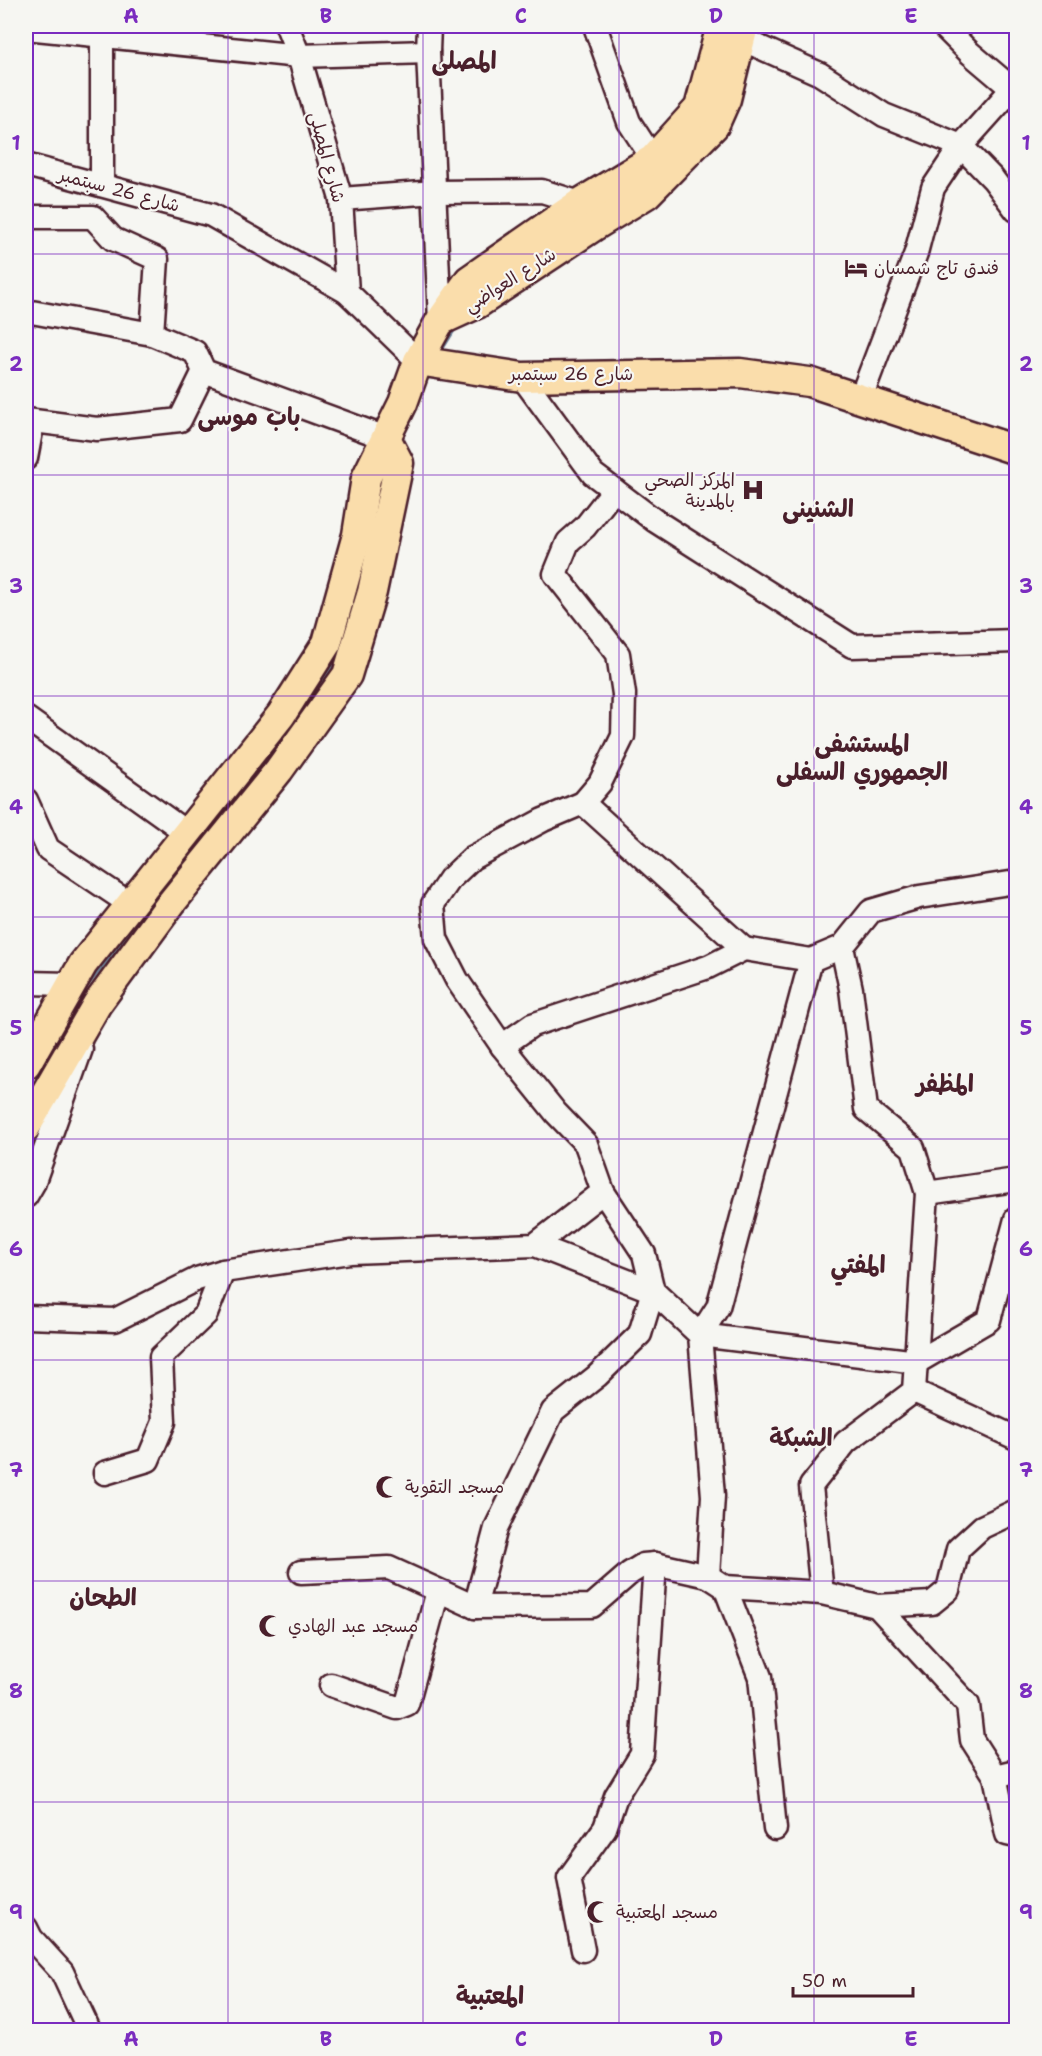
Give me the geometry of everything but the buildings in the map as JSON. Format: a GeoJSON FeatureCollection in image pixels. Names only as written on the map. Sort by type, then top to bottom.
{"type":"FeatureCollection","features":[{"type":"Feature","properties":{"kind":"main road","name":"شارع العواضي"},"geometry":{"type":"LineString","coordinates":[[440,321],[469,280],[580,203],[653,159],[699,108],[727,29]]}},
{"type":"Feature","properties":{"kind":"main road","name":"شارع العواضي"},"geometry":{"type":"LineString","coordinates":[[440,321],[477,304],[647,194],[714,126],[726,99],[727,29]]}},
{"type":"Feature","properties":{"kind":"main road"},"geometry":{"type":"LineString","coordinates":[[26,1064],[83,964],[281,715],[327,643],[357,535],[366,477],[403,403],[418,361],[440,321]]}},
{"type":"Feature","properties":{"kind":"main road","name":"شارع 26 سبتمبر"},"geometry":{"type":"LineString","coordinates":[[418,361],[522,377],[740,373],[809,382],[1017,450]]}},
{"type":"Feature","properties":{"kind":"main road"},"geometry":{"type":"LineString","coordinates":[[26,1127],[97,1004],[172,902],[279,770],[346,675],[372,592],[399,463],[386,438]]}},
{"type":"Feature","properties":{"kind":"main road"},"geometry":{"type":"LineString","coordinates":[[71,984],[97,1004]]}},
{"type":"Feature","properties":{"kind":"street","name":"شارع المصلى"},"geometry":{"type":"LineString","coordinates":[[287,26],[299,56],[341,199],[346,292]]}},
{"type":"Feature","properties":{"kind":"street"},"geometry":{"type":"LineString","coordinates":[[429,26],[428,52],[440,321]]}},
{"type":"Feature","properties":{"kind":"street"},"geometry":{"type":"LineString","coordinates":[[595,26],[629,122],[653,159]]}},
{"type":"Feature","properties":{"kind":"street"},"geometry":{"type":"LineString","coordinates":[[860,400],[916,253],[933,188],[961,146],[1015,87],[970,52],[943,26]]}},
{"type":"Feature","properties":{"kind":"street"},"geometry":{"type":"LineString","coordinates":[[26,28],[299,56],[428,52]]}},
{"type":"Feature","properties":{"kind":"street"},"geometry":{"type":"LineString","coordinates":[[727,29],[820,74],[884,115],[961,146],[993,179],[1017,210]]}},
{"type":"Feature","properties":{"kind":"street"},"geometry":{"type":"LineString","coordinates":[[102,37],[102,185]]}},
{"type":"Feature","properties":{"kind":"street","name":"شارع 26 سبتمبر"},"geometry":{"type":"LineString","coordinates":[[26,165],[211,215],[346,292],[418,361]]}},
{"type":"Feature","properties":{"kind":"street"},"geometry":{"type":"LineString","coordinates":[[341,199],[435,192],[542,191],[580,203]]}},
{"type":"Feature","properties":{"kind":"street"},"geometry":{"type":"LineString","coordinates":[[26,217],[93,217],[113,239],[157,259],[152,334]]}},
{"type":"Feature","properties":{"kind":"street"},"geometry":{"type":"LineString","coordinates":[[26,311],[152,334],[195,352],[204,371],[386,438]]}},
{"type":"Feature","properties":{"kind":"street"},"geometry":{"type":"LineString","coordinates":[[26,458],[29,421],[97,429],[180,420],[204,371]]}},
{"type":"Feature","properties":{"kind":"street"},"geometry":{"type":"LineString","coordinates":[[522,377],[593,474],[654,520],[852,646],[1017,641]]}},
{"type":"Feature","properties":{"kind":"street"},"geometry":{"type":"LineString","coordinates":[[475,1607],[496,1528],[553,1411],[597,1376],[640,1334],[653,1291],[644,1254],[603,1192],[586,1144],[556,1113],[502,1046],[457,980],[436,939],[433,904],[450,879],[472,858],[543,820],[583,803],[600,783],[623,736],[624,694],[618,654],[555,574],[568,542],[585,527],[614,490]]}},
{"type":"Feature","properties":{"kind":"street"},"geometry":{"type":"LineString","coordinates":[[26,718],[187,833]]}},
{"type":"Feature","properties":{"kind":"street"},"geometry":{"type":"LineString","coordinates":[[26,801],[48,849],[130,904]]}},
{"type":"Feature","properties":{"kind":"street"},"geometry":{"type":"LineString","coordinates":[[583,803],[744,949],[811,960],[842,947],[871,911],[919,897],[1017,882]]}},
{"type":"Feature","properties":{"kind":"street"},"geometry":{"type":"LineString","coordinates":[[842,947],[851,989],[866,1109],[913,1148],[927,1193],[915,1392]]}},
{"type":"Feature","properties":{"kind":"street"},"geometry":{"type":"LineString","coordinates":[[502,1046],[532,1025],[708,967],[744,949]]}},
{"type":"Feature","properties":{"kind":"street"},"geometry":{"type":"LineString","coordinates":[[775,1829],[760,1677],[716,1581],[713,1496],[700,1335],[718,1306],[811,960]]}},
{"type":"Feature","properties":{"kind":"street"},"geometry":{"type":"LineString","coordinates":[[26,983],[71,984]]}},
{"type":"Feature","properties":{"kind":"street"},"geometry":{"type":"LineString","coordinates":[[26,1196],[33,1184],[97,1004]]}},
{"type":"Feature","properties":{"kind":"street"},"geometry":{"type":"LineString","coordinates":[[927,1193],[1017,1180]]}},
{"type":"Feature","properties":{"kind":"street"},"geometry":{"type":"LineString","coordinates":[[535,1245],[603,1192]]}},
{"type":"Feature","properties":{"kind":"street"},"geometry":{"type":"LineString","coordinates":[[26,1317],[115,1320],[197,1279],[223,1271],[350,1252],[535,1245],[653,1291],[700,1335],[916,1362],[989,1320],[1017,1219]]}},
{"type":"Feature","properties":{"kind":"street"},"geometry":{"type":"LineString","coordinates":[[105,1473],[148,1460],[164,1422],[161,1357],[206,1314],[223,1271]]}},
{"type":"Feature","properties":{"kind":"street"},"geometry":{"type":"LineString","coordinates":[[915,1392],[1017,1438]]}},
{"type":"Feature","properties":{"kind":"street"},"geometry":{"type":"LineString","coordinates":[[822,1593],[811,1486],[846,1442],[915,1392]]}},
{"type":"Feature","properties":{"kind":"street"},"geometry":{"type":"LineString","coordinates":[[301,1572],[389,1568],[475,1607],[592,1605],[630,1573],[643,1565],[655,1564],[716,1581],[822,1593],[877,1606],[932,1603],[948,1590],[958,1549],[982,1527],[1017,1511]]}},
{"type":"Feature","properties":{"kind":"street"},"geometry":{"type":"LineString","coordinates":[[583,1950],[568,1878],[605,1828],[616,1796],[642,1754],[655,1564]]}},
{"type":"Feature","properties":{"kind":"street"},"geometry":{"type":"LineString","coordinates":[[331,1685],[397,1708],[407,1704],[438,1591]]}},
{"type":"Feature","properties":{"kind":"street"},"geometry":{"type":"LineString","coordinates":[[877,1606],[968,1705],[972,1740],[1006,1774],[1007,1834],[1017,1836]]}},
{"type":"Feature","properties":{"kind":"street"},"geometry":{"type":"LineString","coordinates":[[26,1928],[62,1972],[89,2031]]}},
{"type":"Feature","properties":{"kind":"waterway"},"geometry":{"type":"LineString","coordinates":[[438,355],[456,326]]}},
{"type":"Feature","properties":{"kind":"waterway"},"geometry":{"type":"LineString","coordinates":[[353,606],[358,582]]}},
{"type":"Feature","properties":{"kind":"waterway"},"geometry":{"type":"LineString","coordinates":[[88,984],[308,705],[338,650]]}},
{"type":"Feature","properties":{"kind":"waterway"},"geometry":{"type":"LineString","coordinates":[[26,1083],[30,1074]]}},
{"type":"Feature","properties":{"kind":"place","name":"فندق تاج شمسان"},"geometry":{"type":"Point","coordinates":[856,268]}},
{"type":"Feature","properties":{"kind":"place","name":"المركز الصحي بالمدينة"},"geometry":{"type":"Point","coordinates":[753,490]}},
{"type":"Feature","properties":{"kind":"place","name":"مسجد التقوية"},"geometry":{"type":"Point","coordinates":[387,1487]}},
{"type":"Feature","properties":{"kind":"place","name":"مسجد عبد الهادي"},"geometry":{"type":"Point","coordinates":[270,1626]}},
{"type":"Feature","properties":{"kind":"place","name":"مسجد المعتبية"},"geometry":{"type":"Point","coordinates":[598,1912]}},
{"type":"Feature","properties":{"kind":"district","name":"المصلى"},"geometry":{"type":"Point","coordinates":[464,61]}},
{"type":"Feature","properties":{"kind":"district","name":"باب موسى"},"geometry":{"type":"Point","coordinates":[249,417]}},
{"type":"Feature","properties":{"kind":"district","name":"الشنينى"},"geometry":{"type":"Point","coordinates":[818,509]}},
{"type":"Feature","properties":{"kind":"district","name":"المستشفى الجمهوري السفلى"},"geometry":{"type":"Point","coordinates":[862,758]}},
{"type":"Feature","properties":{"kind":"district","name":"المظفر"},"geometry":{"type":"Point","coordinates":[945,1084]}},
{"type":"Feature","properties":{"kind":"district","name":"المفتي"},"geometry":{"type":"Point","coordinates":[858,1265]}},
{"type":"Feature","properties":{"kind":"district","name":"الشبكة"},"geometry":{"type":"Point","coordinates":[801,1438]}},
{"type":"Feature","properties":{"kind":"district","name":"الطحان"},"geometry":{"type":"Point","coordinates":[103,1598]}},
{"type":"Feature","properties":{"kind":"district","name":"المعتبية"},"geometry":{"type":"Point","coordinates":[490,1996]}}]}
